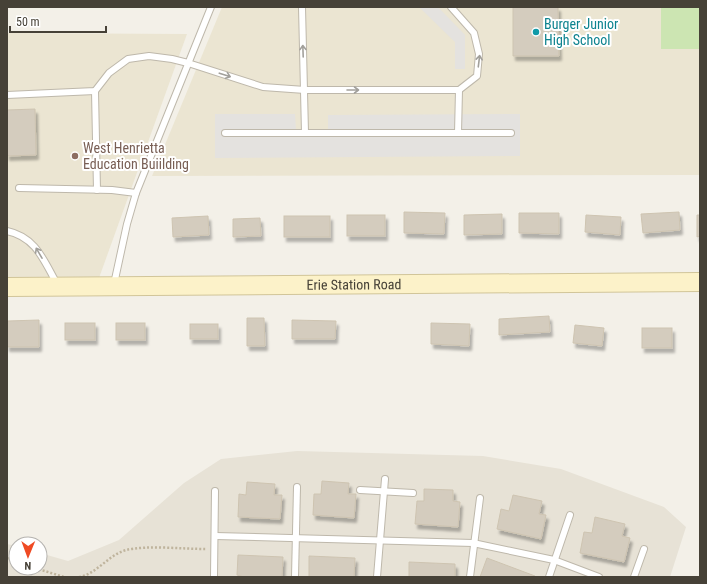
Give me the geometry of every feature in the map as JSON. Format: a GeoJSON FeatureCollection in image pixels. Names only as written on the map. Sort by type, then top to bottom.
{"type":"FeatureCollection","features":[{"type":"Feature","properties":{"kind":"main road","name":"Erie Station Road"},"geometry":{"type":"LineString","coordinates":[[7,288],[700,282]]}},
{"type":"Feature","properties":{"kind":"lane"},"geometry":{"type":"LineString","coordinates":[[113,288],[127,224],[136,193],[211,7]]}},
{"type":"Feature","properties":{"kind":"lane"},"geometry":{"type":"LineString","coordinates":[[302,7],[305,133]]}},
{"type":"Feature","properties":{"kind":"lane"},"geometry":{"type":"LineString","coordinates":[[97,190],[95,91],[109,73],[128,59],[149,56],[172,59],[263,87],[304,90],[458,90],[476,76],[479,54],[474,33],[451,7]]}},
{"type":"Feature","properties":{"kind":"lane"},"geometry":{"type":"LineString","coordinates":[[458,90],[458,133]]}},
{"type":"Feature","properties":{"kind":"lane"},"geometry":{"type":"LineString","coordinates":[[7,95],[95,91]]}},
{"type":"Feature","properties":{"kind":"lane"},"geometry":{"type":"LineString","coordinates":[[225,133],[511,133]]}},
{"type":"Feature","properties":{"kind":"lane"},"geometry":{"type":"LineString","coordinates":[[19,188],[112,190],[136,193]]}},
{"type":"Feature","properties":{"kind":"lane"},"geometry":{"type":"LineString","coordinates":[[7,231],[24,237],[35,245],[58,287]]}},
{"type":"Feature","properties":{"kind":"lane"},"geometry":{"type":"LineString","coordinates":[[377,577],[384,479]]}},
{"type":"Feature","properties":{"kind":"lane"},"geometry":{"type":"LineString","coordinates":[[295,577],[297,487]]}},
{"type":"Feature","properties":{"kind":"lane"},"geometry":{"type":"LineString","coordinates":[[360,490],[413,493]]}},
{"type":"Feature","properties":{"kind":"lane"},"geometry":{"type":"LineString","coordinates":[[214,577],[215,491]]}},
{"type":"Feature","properties":{"kind":"lane"},"geometry":{"type":"LineString","coordinates":[[470,577],[473,543],[480,498]]}},
{"type":"Feature","properties":{"kind":"lane"},"geometry":{"type":"LineString","coordinates":[[549,577],[570,515]]}},
{"type":"Feature","properties":{"kind":"lane"},"geometry":{"type":"LineString","coordinates":[[215,536],[473,543],[554,560],[599,577]]}},
{"type":"Feature","properties":{"kind":"lane"},"geometry":{"type":"LineString","coordinates":[[634,577],[644,549]]}},
{"type":"Feature","properties":{"kind":"path"},"geometry":{"type":"LineString","coordinates":[[79,577],[86,576],[110,557],[126,550],[143,548],[214,549]]}},
{"type":"Feature","properties":{"kind":"path"},"geometry":{"type":"LineString","coordinates":[[48,572],[64,577]]}},
{"type":"Feature","properties":{"kind":"shaded area"},"geometry":{"type":"Polygon","coordinates":[[[222,7],[700,7],[700,175],[152,176],[222,7]]]}},
{"type":"Feature","properties":{"kind":"shaded area"},"geometry":{"type":"Polygon","coordinates":[[[329,7],[438,7],[465,35],[465,69],[455,69],[455,42],[420,8],[329,7]]]}},
{"type":"Feature","properties":{"kind":"shaded area","name":"West Henrietta Education Buiilding"},"geometry":{"type":"Polygon","coordinates":[[[7,33],[187,34],[99,278],[7,278],[7,33]]]}},
{"type":"Feature","properties":{"kind":"shaded area"},"geometry":{"type":"Polygon","coordinates":[[[215,114],[295,114],[296,130],[328,130],[328,115],[520,114],[520,156],[215,158],[215,114]]]}},
{"type":"Feature","properties":{"kind":"shaded area"},"geometry":{"type":"Polygon","coordinates":[[[297,451],[483,456],[561,469],[664,507],[686,527],[670,577],[7,577],[7,544],[8,576],[48,576],[48,555],[68,561],[119,540],[184,483],[221,459],[297,451]]]}},
{"type":"Feature","properties":{"kind":"green space"},"geometry":{"type":"Polygon","coordinates":[[[661,7],[700,7],[700,49],[661,49],[661,7]]]}},
{"type":"Feature","properties":{"kind":"building","name":"Burger Junior High School"},"geometry":{"type":"Polygon","coordinates":[[[513,7],[558,7],[559,56],[513,56],[513,7]]]}},
{"type":"Feature","properties":{"kind":"building"},"geometry":{"type":"Polygon","coordinates":[[[35,109],[36,155],[7,156],[7,110],[35,109]]]}},
{"type":"Feature","properties":{"kind":"building"},"geometry":{"type":"Polygon","coordinates":[[[404,212],[445,213],[444,234],[404,233],[404,212]]]}},
{"type":"Feature","properties":{"kind":"building"},"geometry":{"type":"Polygon","coordinates":[[[679,212],[680,230],[643,233],[641,214],[679,212]]]}},
{"type":"Feature","properties":{"kind":"building"},"geometry":{"type":"Polygon","coordinates":[[[519,213],[559,213],[559,234],[519,233],[519,213]]]}},
{"type":"Feature","properties":{"kind":"building"},"geometry":{"type":"Polygon","coordinates":[[[502,214],[502,234],[464,235],[464,215],[502,214]]]}},
{"type":"Feature","properties":{"kind":"building"},"geometry":{"type":"Polygon","coordinates":[[[347,215],[385,215],[385,236],[347,236],[347,215]]]}},
{"type":"Feature","properties":{"kind":"building"},"geometry":{"type":"Polygon","coordinates":[[[586,215],[621,217],[620,235],[585,232],[586,215]]]}},
{"type":"Feature","properties":{"kind":"building"},"geometry":{"type":"Polygon","coordinates":[[[697,215],[700,215],[700,236],[697,237],[697,215]]]}},
{"type":"Feature","properties":{"kind":"building"},"geometry":{"type":"Polygon","coordinates":[[[208,216],[209,235],[173,237],[172,218],[208,216]]]}},
{"type":"Feature","properties":{"kind":"building"},"geometry":{"type":"Polygon","coordinates":[[[284,216],[330,216],[330,237],[284,237],[284,216]]]}},
{"type":"Feature","properties":{"kind":"building"},"geometry":{"type":"Polygon","coordinates":[[[260,218],[261,236],[233,237],[233,219],[260,218]]]}},
{"type":"Feature","properties":{"kind":"building"},"geometry":{"type":"Polygon","coordinates":[[[549,316],[550,332],[499,335],[499,319],[549,316]]]}},
{"type":"Feature","properties":{"kind":"building"},"geometry":{"type":"Polygon","coordinates":[[[247,318],[264,318],[265,346],[247,346],[247,318]]]}},
{"type":"Feature","properties":{"kind":"building"},"geometry":{"type":"Polygon","coordinates":[[[39,320],[39,347],[7,347],[7,321],[39,320]]]}},
{"type":"Feature","properties":{"kind":"building"},"geometry":{"type":"Polygon","coordinates":[[[292,320],[336,321],[335,339],[292,339],[292,320]]]}},
{"type":"Feature","properties":{"kind":"building"},"geometry":{"type":"Polygon","coordinates":[[[65,323],[95,323],[95,340],[65,340],[65,323]]]}},
{"type":"Feature","properties":{"kind":"building"},"geometry":{"type":"Polygon","coordinates":[[[116,323],[145,323],[145,340],[116,340],[116,323]]]}},
{"type":"Feature","properties":{"kind":"building"},"geometry":{"type":"Polygon","coordinates":[[[431,323],[470,324],[469,346],[431,344],[431,323]]]}},
{"type":"Feature","properties":{"kind":"building"},"geometry":{"type":"Polygon","coordinates":[[[190,324],[218,324],[218,339],[190,339],[190,324]]]}},
{"type":"Feature","properties":{"kind":"building"},"geometry":{"type":"Polygon","coordinates":[[[575,325],[604,328],[602,346],[573,343],[575,325]]]}},
{"type":"Feature","properties":{"kind":"building"},"geometry":{"type":"Polygon","coordinates":[[[642,328],[672,328],[672,348],[642,348],[642,328]]]}},
{"type":"Feature","properties":{"kind":"building"},"geometry":{"type":"Polygon","coordinates":[[[322,481],[349,483],[348,494],[356,494],[354,518],[313,515],[314,494],[321,494],[322,481]]]}},
{"type":"Feature","properties":{"kind":"building"},"geometry":{"type":"Polygon","coordinates":[[[247,482],[275,484],[274,495],[282,495],[280,519],[238,517],[239,494],[246,495],[247,482]]]}},
{"type":"Feature","properties":{"kind":"building"},"geometry":{"type":"Polygon","coordinates":[[[424,489],[453,490],[453,501],[460,502],[458,527],[415,524],[417,501],[424,501],[424,489]]]}},
{"type":"Feature","properties":{"kind":"building"},"geometry":{"type":"Polygon","coordinates":[[[513,495],[542,501],[539,514],[546,515],[541,539],[497,529],[501,509],[509,511],[513,495]]]}},
{"type":"Feature","properties":{"kind":"building"},"geometry":{"type":"Polygon","coordinates":[[[595,517],[625,524],[622,536],[630,538],[624,562],[580,553],[584,532],[592,533],[595,517]]]}},
{"type":"Feature","properties":{"kind":"building"},"geometry":{"type":"Polygon","coordinates":[[[238,555],[283,557],[282,577],[244,577],[237,575],[238,555]]]}},
{"type":"Feature","properties":{"kind":"building"},"geometry":{"type":"Polygon","coordinates":[[[309,556],[355,558],[354,577],[309,577],[309,556]]]}},
{"type":"Feature","properties":{"kind":"building"},"geometry":{"type":"Polygon","coordinates":[[[487,558],[535,576],[535,577],[480,577],[487,558]]]}},
{"type":"Feature","properties":{"kind":"building"},"geometry":{"type":"Polygon","coordinates":[[[409,562],[455,564],[455,577],[409,577],[409,562]]]}},
{"type":"Feature","properties":{"kind":"place","name":"Burger Junior High School"},"geometry":{"type":"Point","coordinates":[536,32]}},
{"type":"Feature","properties":{"kind":"place","name":"West Henrietta Education Buiilding"},"geometry":{"type":"Point","coordinates":[75,156]}}]}
